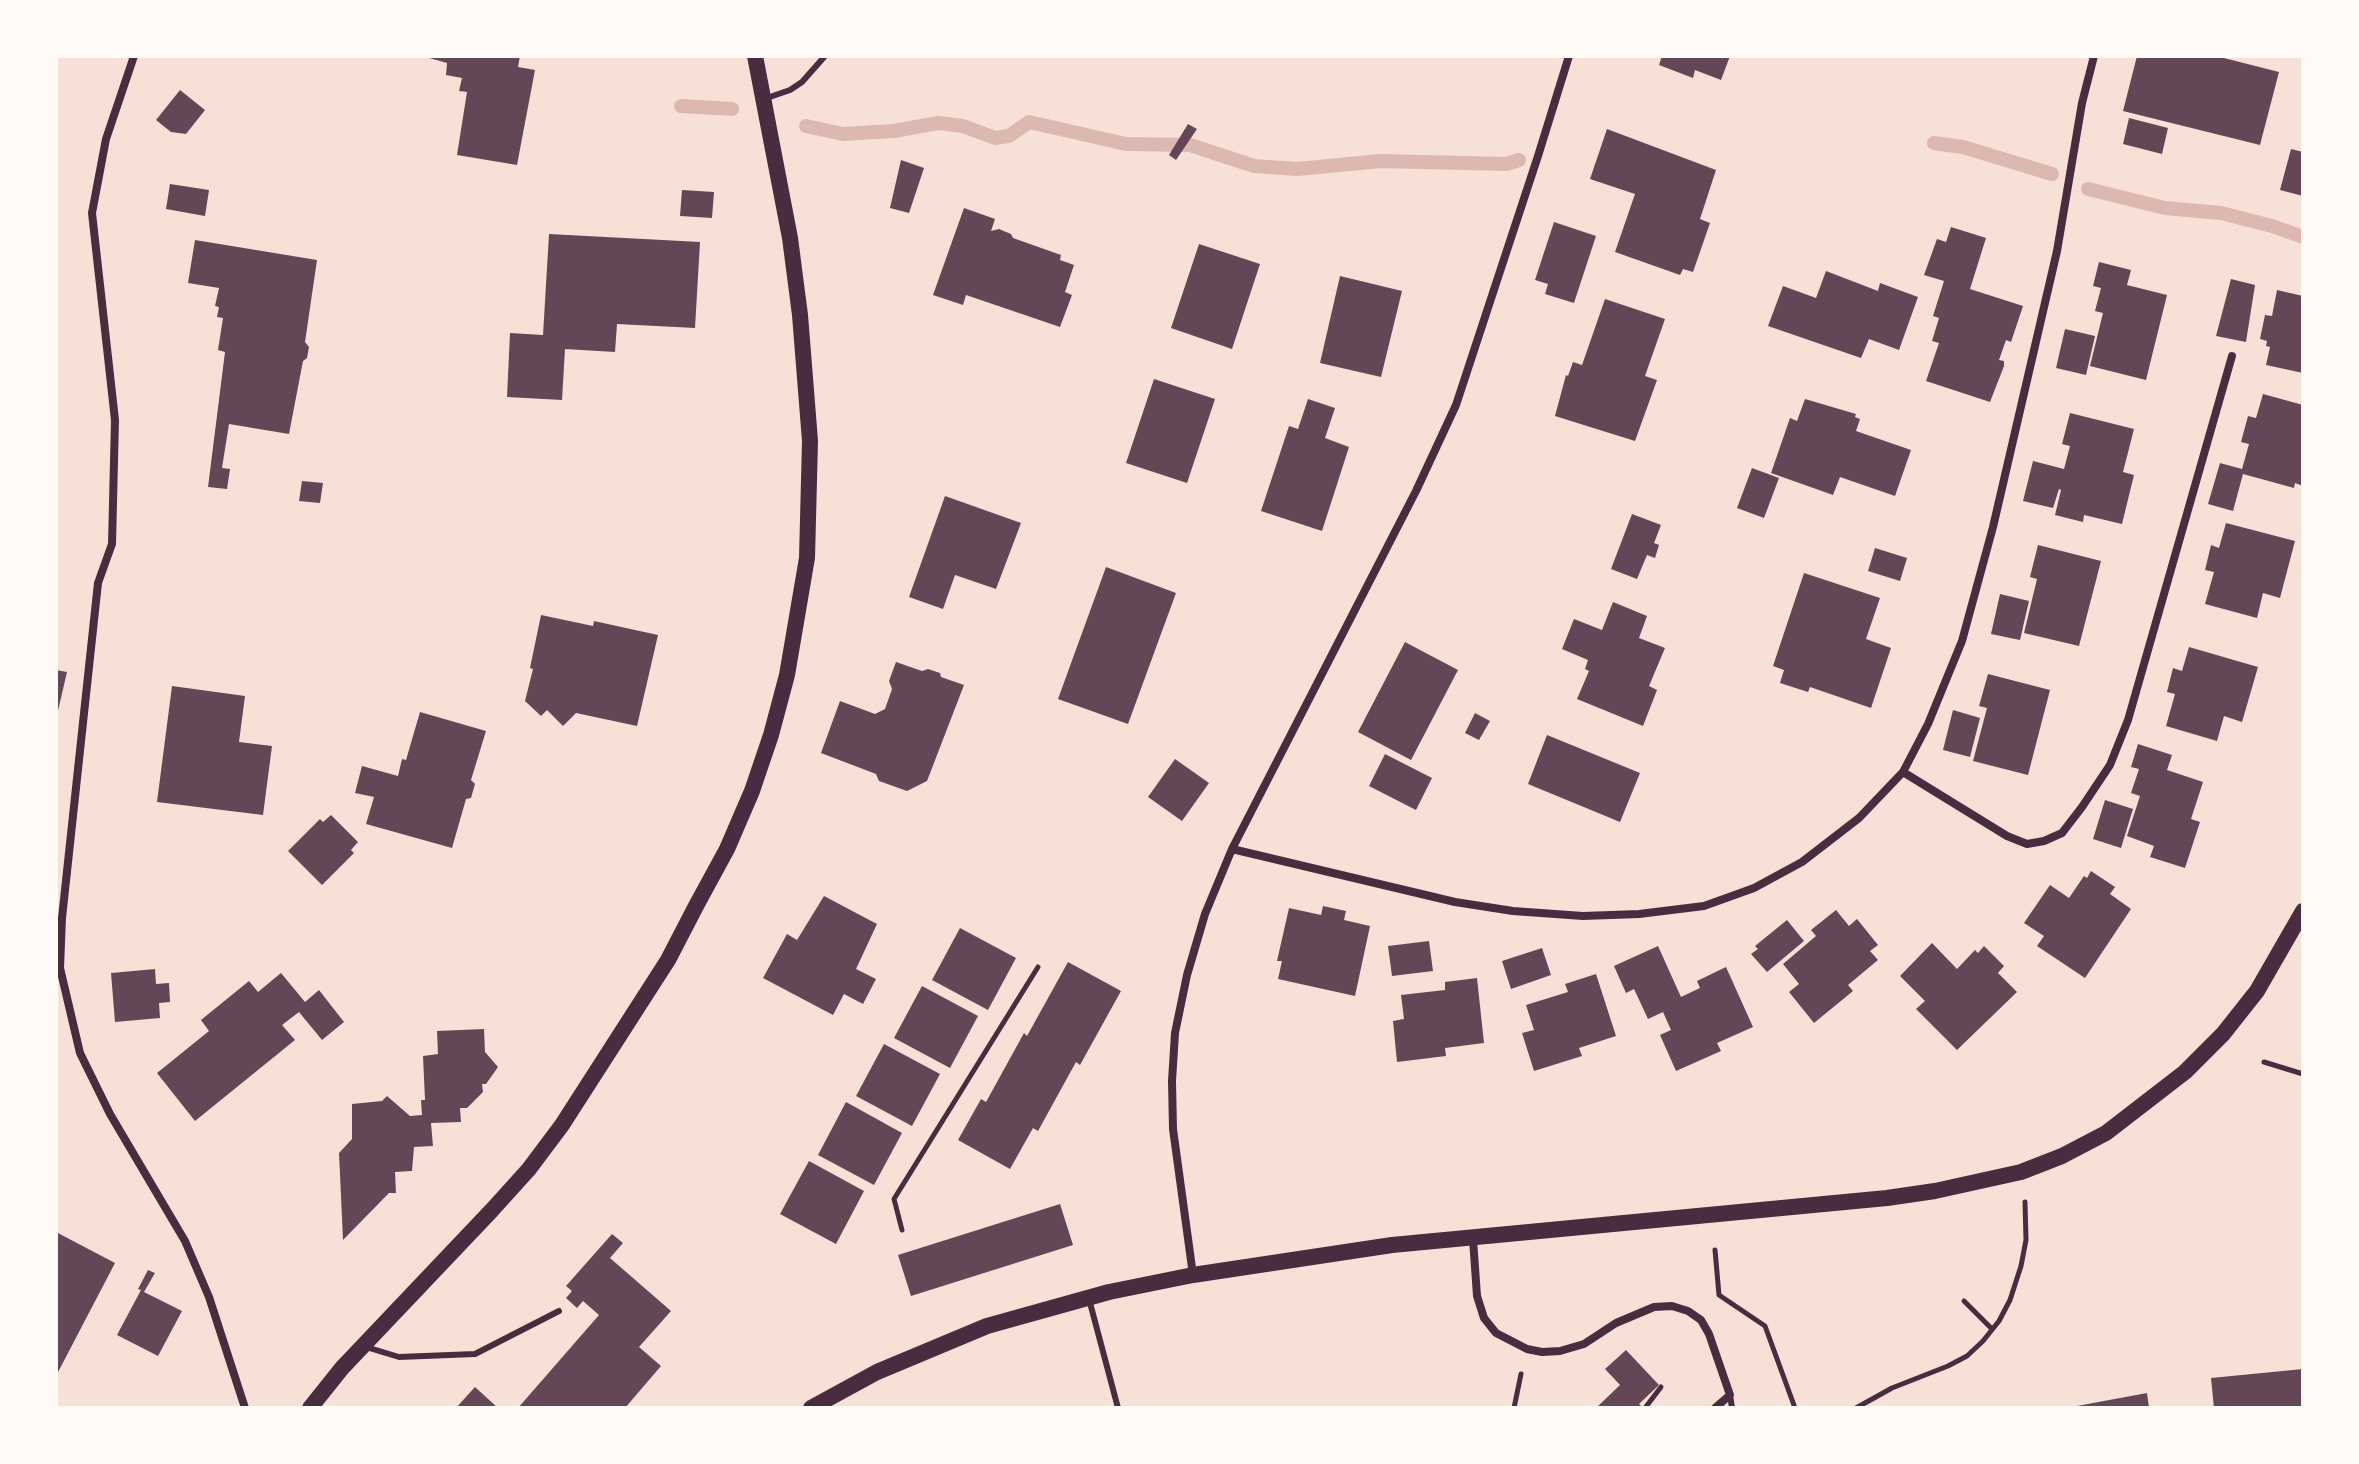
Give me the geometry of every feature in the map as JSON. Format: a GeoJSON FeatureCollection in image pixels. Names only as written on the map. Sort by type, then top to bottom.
{"type":"FeatureCollection","features":[{"type":"Feature","properties":{"kind":"main road"},"geometry":{"type":"LineString","coordinates":[[314,1405],[362,1346],[529,1169],[562,1125],[675,947],[727,849],[752,791],[771,735],[787,675],[807,558],[810,441],[800,315],[790,238],[755,56]]}},
{"type":"Feature","properties":{"kind":"main road"},"geometry":{"type":"LineString","coordinates":[[811,1408],[877,1372],[987,1326],[1088,1298],[1193,1275],[1334,1252],[1887,1198],[2021,1172],[2062,1156],[2106,1133],[2185,1072],[2223,1034],[2257,991],[2303,911]]}},
{"type":"Feature","properties":{"kind":"street"},"geometry":{"type":"LineString","coordinates":[[134,56],[106,139],[92,213],[115,420],[112,544],[98,583],[58,968],[80,1053],[110,1114],[185,1241],[209,1297],[245,1408]]}},
{"type":"Feature","properties":{"kind":"street"},"geometry":{"type":"LineString","coordinates":[[1193,1275],[1173,1129],[1175,1033],[1187,975],[1205,914],[1232,849],[1403,518],[1456,405],[1569,56]]}},
{"type":"Feature","properties":{"kind":"street"},"geometry":{"type":"LineString","coordinates":[[1232,849],[1455,902],[1513,911],[1583,916],[1639,914],[1704,906],[1754,888],[1802,862],[1859,818],[1903,772],[1928,724],[1962,641],[1993,527],[2057,251],[2082,103],[2094,56]]}},
{"type":"Feature","properties":{"kind":"street"},"geometry":{"type":"LineString","coordinates":[[1903,772],[2007,836],[2027,844],[2062,833],[2076,816],[2110,765],[2128,720],[2232,356]]}},
{"type":"Feature","properties":{"kind":"street"},"geometry":{"type":"LineString","coordinates":[[1473,1239],[1477,1296],[1484,1318],[1496,1333],[1510,1342],[1542,1352],[1560,1351],[1584,1344],[1639,1312],[1672,1306],[1688,1311],[1701,1320],[1709,1334],[1730,1395],[1715,1408]]}},
{"type":"Feature","properties":{"kind":"lane"},"geometry":{"type":"LineString","coordinates":[[763,99],[790,90],[802,82],[825,56]]}},
{"type":"Feature","properties":{"kind":"lane"},"geometry":{"type":"LineString","coordinates":[[1088,1298],[1118,1408]]}},
{"type":"Feature","properties":{"kind":"lane"},"geometry":{"type":"LineString","coordinates":[[362,1346],[399,1357],[475,1354],[559,1311]]}},
{"type":"Feature","properties":{"kind":"lane"},"geometry":{"type":"LineString","coordinates":[[1730,1395],[1732,1408]]}},
{"type":"Feature","properties":{"kind":"path"},"geometry":{"type":"LineString","coordinates":[[902,1230],[894,1199],[1038,967]]}},
{"type":"Feature","properties":{"kind":"path"},"geometry":{"type":"LineString","coordinates":[[2264,1062],[2303,1074]]}},
{"type":"Feature","properties":{"kind":"path"},"geometry":{"type":"LineString","coordinates":[[1856,1408],[1892,1388],[1922,1378],[1967,1356],[1992,1329],[2010,1300],[2026,1240],[2027,1216],[2021,1172]]}},
{"type":"Feature","properties":{"kind":"path"},"geometry":{"type":"LineString","coordinates":[[1715,1250],[1719,1295],[1765,1326],[1795,1408]]}},
{"type":"Feature","properties":{"kind":"path"},"geometry":{"type":"LineString","coordinates":[[1964,1301],[1992,1329]]}},
{"type":"Feature","properties":{"kind":"path"},"geometry":{"type":"LineString","coordinates":[[1645,1408],[1661,1387]]}},
{"type":"Feature","properties":{"kind":"building"},"geometry":{"type":"Polygon","coordinates":[[[422,56],[520,56],[518,67],[535,70],[517,165],[457,155],[467,92],[459,91],[462,78],[446,75],[447,63],[422,56]]]}},
{"type":"Feature","properties":{"kind":"building"},"geometry":{"type":"Polygon","coordinates":[[[1662,56],[1730,56],[1721,80],[1695,70],[1693,78],[1659,65],[1662,56]]]}},
{"type":"Feature","properties":{"kind":"building"},"geometry":{"type":"Polygon","coordinates":[[[2137,56],[2216,56],[2279,72],[2260,145],[2123,111],[2137,56]]]}},
{"type":"Feature","properties":{"kind":"building"},"geometry":{"type":"Polygon","coordinates":[[[180,90],[205,110],[186,134],[171,132],[156,120],[180,90]]]}},
{"type":"Feature","properties":{"kind":"building"},"geometry":{"type":"Polygon","coordinates":[[[2129,118],[2168,128],[2162,154],[2123,144],[2129,118]]]}},
{"type":"Feature","properties":{"kind":"building"},"geometry":{"type":"Polygon","coordinates":[[[1188,124],[1197,129],[1176,160],[1169,155],[1188,124]]]}},
{"type":"Feature","properties":{"kind":"building"},"geometry":{"type":"Polygon","coordinates":[[[1607,129],[1716,170],[1700,219],[1710,223],[1693,272],[1683,269],[1680,275],[1615,252],[1635,194],[1590,179],[1607,129]]]}},
{"type":"Feature","properties":{"kind":"building"},"geometry":{"type":"Polygon","coordinates":[[[2291,149],[2303,152],[2303,196],[2280,190],[2291,149]]]}},
{"type":"Feature","properties":{"kind":"building"},"geometry":{"type":"Polygon","coordinates":[[[901,160],[924,168],[909,213],[890,208],[901,160]]]}},
{"type":"Feature","properties":{"kind":"building"},"geometry":{"type":"Polygon","coordinates":[[[170,184],[209,190],[205,216],[166,209],[170,184]]]}},
{"type":"Feature","properties":{"kind":"building"},"geometry":{"type":"Polygon","coordinates":[[[682,190],[714,192],[712,218],[680,216],[682,190]]]}},
{"type":"Feature","properties":{"kind":"building"},"geometry":{"type":"Polygon","coordinates":[[[964,208],[995,219],[991,231],[999,229],[1013,238],[1061,255],[1060,260],[1074,265],[1065,292],[1072,295],[1060,327],[966,295],[963,305],[933,295],[964,208]]]}},
{"type":"Feature","properties":{"kind":"building"},"geometry":{"type":"Polygon","coordinates":[[[1554,222],[1596,236],[1574,303],[1545,294],[1548,284],[1535,280],[1554,222]]]}},
{"type":"Feature","properties":{"kind":"building"},"geometry":{"type":"Polygon","coordinates":[[[1951,227],[1986,238],[1970,289],[2023,306],[2011,342],[2006,340],[1999,360],[2004,361],[2004,366],[1990,402],[1926,381],[1939,343],[1932,341],[1939,318],[1933,316],[1944,281],[1924,275],[1937,239],[1946,242],[1951,227]]]}},
{"type":"Feature","properties":{"kind":"building"},"geometry":{"type":"Polygon","coordinates":[[[549,234],[700,242],[695,328],[617,324],[615,352],[565,349],[562,400],[507,397],[510,333],[543,335],[549,234]]]}},
{"type":"Feature","properties":{"kind":"building"},"geometry":{"type":"Polygon","coordinates":[[[195,240],[317,260],[305,342],[309,347],[307,358],[303,361],[289,434],[229,424],[222,468],[230,469],[227,489],[208,487],[225,352],[218,350],[223,318],[217,317],[219,307],[215,306],[219,288],[188,283],[195,240]]]}},
{"type":"Feature","properties":{"kind":"building"},"geometry":{"type":"Polygon","coordinates":[[[1199,244],[1260,264],[1232,349],[1171,328],[1199,244]]]}},
{"type":"Feature","properties":{"kind":"building"},"geometry":{"type":"Polygon","coordinates":[[[2099,262],[2131,270],[2127,285],[2167,295],[2146,380],[2090,366],[2103,313],[2095,311],[2101,288],[2093,286],[2099,262]]]}},
{"type":"Feature","properties":{"kind":"building"},"geometry":{"type":"Polygon","coordinates":[[[1826,271],[1878,291],[1880,283],[1918,297],[1899,350],[1869,339],[1861,358],[1768,326],[1783,286],[1816,298],[1826,271]]]}},
{"type":"Feature","properties":{"kind":"building"},"geometry":{"type":"Polygon","coordinates":[[[1340,276],[1402,291],[1381,377],[1320,363],[1340,276]]]}},
{"type":"Feature","properties":{"kind":"building"},"geometry":{"type":"Polygon","coordinates":[[[2231,279],[2255,285],[2246,342],[2216,336],[2231,279]]]}},
{"type":"Feature","properties":{"kind":"building"},"geometry":{"type":"Polygon","coordinates":[[[2277,290],[2303,296],[2303,373],[2266,365],[2270,347],[2266,346],[2267,341],[2260,339],[2265,315],[2272,316],[2277,290]]]}},
{"type":"Feature","properties":{"kind":"building"},"geometry":{"type":"Polygon","coordinates":[[[1605,299],[1665,319],[1645,376],[1657,380],[1635,441],[1555,416],[1566,375],[1573,362],[1582,365],[1605,299]]]}},
{"type":"Feature","properties":{"kind":"building"},"geometry":{"type":"Polygon","coordinates":[[[2065,329],[2095,336],[2086,375],[2056,368],[2065,329]]]}},
{"type":"Feature","properties":{"kind":"building"},"geometry":{"type":"Polygon","coordinates":[[[1154,379],[1215,399],[1187,483],[1126,463],[1154,379]]]}},
{"type":"Feature","properties":{"kind":"building"},"geometry":{"type":"Polygon","coordinates":[[[2263,394],[2303,405],[2303,486],[2295,483],[2294,488],[2243,474],[2233,511],[2208,504],[2220,463],[2242,469],[2249,444],[2241,442],[2248,416],[2256,418],[2263,394]]]}},
{"type":"Feature","properties":{"kind":"building"},"geometry":{"type":"Polygon","coordinates":[[[1308,399],[1335,408],[1325,438],[1349,447],[1322,531],[1261,511],[1289,426],[1298,429],[1308,399]]]}},
{"type":"Feature","properties":{"kind":"building"},"geometry":{"type":"Polygon","coordinates":[[[1805,399],[1856,414],[1855,417],[1860,419],[1856,431],[1911,450],[1895,496],[1840,477],[1833,495],[1771,473],[1790,418],[1797,421],[1805,399]]]}},
{"type":"Feature","properties":{"kind":"building"},"geometry":{"type":"Polygon","coordinates":[[[2070,413],[2134,429],[2123,472],[2134,475],[2122,524],[2084,515],[2083,522],[2055,515],[2059,489],[2053,508],[2023,501],[2033,461],[2064,469],[2070,446],[2062,444],[2070,413]]]}},
{"type":"Feature","properties":{"kind":"building"},"geometry":{"type":"Polygon","coordinates":[[[1752,468],[1779,478],[1764,518],[1737,508],[1752,468]]]}},
{"type":"Feature","properties":{"kind":"building"},"geometry":{"type":"Polygon","coordinates":[[[302,481],[323,483],[320,503],[299,501],[302,481]]]}},
{"type":"Feature","properties":{"kind":"building"},"geometry":{"type":"Polygon","coordinates":[[[945,496],[1021,523],[996,589],[955,575],[943,609],[909,597],[945,496]]]}},
{"type":"Feature","properties":{"kind":"building"},"geometry":{"type":"Polygon","coordinates":[[[1632,514],[1661,525],[1654,543],[1659,545],[1655,558],[1647,555],[1637,579],[1611,569],[1632,514]]]}},
{"type":"Feature","properties":{"kind":"building"},"geometry":{"type":"Polygon","coordinates":[[[2226,523],[2295,541],[2280,598],[2263,593],[2257,618],[2205,604],[2214,572],[2205,570],[2211,545],[2219,548],[2226,523]]]}},
{"type":"Feature","properties":{"kind":"building"},"geometry":{"type":"Polygon","coordinates":[[[2038,545],[2101,561],[2079,646],[2024,633],[2037,579],[2030,577],[2038,545]]]}},
{"type":"Feature","properties":{"kind":"building"},"geometry":{"type":"Polygon","coordinates":[[[1875,548],[1907,558],[1900,581],[1868,571],[1875,548]]]}},
{"type":"Feature","properties":{"kind":"building"},"geometry":{"type":"Polygon","coordinates":[[[1106,567],[1176,593],[1128,724],[1058,699],[1106,567]]]}},
{"type":"Feature","properties":{"kind":"building"},"geometry":{"type":"Polygon","coordinates":[[[1804,573],[1880,598],[1866,639],[1891,648],[1871,708],[1810,687],[1808,692],[1780,683],[1784,670],[1773,666],[1804,573]]]}},
{"type":"Feature","properties":{"kind":"building"},"geometry":{"type":"Polygon","coordinates":[[[2000,594],[2029,601],[2020,640],[1991,634],[2000,594]]]}},
{"type":"Feature","properties":{"kind":"building"},"geometry":{"type":"Polygon","coordinates":[[[1613,602],[1647,616],[1639,638],[1665,648],[1649,686],[1657,690],[1643,726],[1577,699],[1589,671],[1585,669],[1588,660],[1562,649],[1574,619],[1602,630],[1613,602]]]}},
{"type":"Feature","properties":{"kind":"building"},"geometry":{"type":"Polygon","coordinates":[[[541,615],[593,626],[594,621],[658,635],[637,726],[576,713],[563,726],[547,710],[541,716],[525,701],[541,615]]]}},
{"type":"Feature","properties":{"kind":"building"},"geometry":{"type":"Polygon","coordinates":[[[1405,642],[1458,670],[1411,760],[1358,732],[1405,642]]]}},
{"type":"Feature","properties":{"kind":"building"},"geometry":{"type":"Polygon","coordinates":[[[2189,647],[2258,667],[2242,722],[2224,716],[2217,741],[2166,726],[2175,694],[2167,692],[2173,668],[2182,671],[2189,647]]]}},
{"type":"Feature","properties":{"kind":"building"},"geometry":{"type":"Polygon","coordinates":[[[896,662],[922,671],[928,669],[940,673],[941,677],[964,685],[927,781],[907,791],[879,781],[876,774],[821,753],[840,701],[875,714],[885,709],[892,689],[889,681],[896,662]]]}},
{"type":"Feature","properties":{"kind":"building"},"geometry":{"type":"Polygon","coordinates":[[[56,670],[67,672],[57,715],[56,715],[56,670]]]}},
{"type":"Feature","properties":{"kind":"building"},"geometry":{"type":"Polygon","coordinates":[[[1988,674],[2050,690],[2028,775],[1973,761],[1987,708],[1979,706],[1988,674]]]}},
{"type":"Feature","properties":{"kind":"building"},"geometry":{"type":"Polygon","coordinates":[[[172,686],[245,696],[239,742],[272,746],[263,815],[157,802],[172,686]]]}},
{"type":"Feature","properties":{"kind":"building"},"geometry":{"type":"Polygon","coordinates":[[[1953,710],[1980,718],[1970,757],[1943,750],[1953,710]]]}},
{"type":"Feature","properties":{"kind":"building"},"geometry":{"type":"Polygon","coordinates":[[[420,712],[486,731],[471,780],[475,784],[471,798],[466,799],[452,848],[366,824],[374,797],[355,793],[362,766],[398,776],[420,712]]]}},
{"type":"Feature","properties":{"kind":"building"},"geometry":{"type":"Polygon","coordinates":[[[1475,713],[1490,721],[1479,740],[1465,733],[1475,713]]]}},
{"type":"Feature","properties":{"kind":"building"},"geometry":{"type":"Polygon","coordinates":[[[1547,735],[1640,773],[1620,822],[1528,784],[1547,735]]]}},
{"type":"Feature","properties":{"kind":"building"},"geometry":{"type":"Polygon","coordinates":[[[2138,744],[2172,755],[2167,770],[2203,782],[2191,819],[2200,822],[2185,868],[2150,857],[2154,846],[2127,836],[2140,796],[2131,793],[2139,769],[2131,767],[2138,744]]]}},
{"type":"Feature","properties":{"kind":"building"},"geometry":{"type":"Polygon","coordinates":[[[1385,754],[1432,778],[1416,810],[1369,786],[1385,754]]]}},
{"type":"Feature","properties":{"kind":"building"},"geometry":{"type":"Polygon","coordinates":[[[1175,759],[1209,783],[1182,821],[1148,797],[1175,759]]]}},
{"type":"Feature","properties":{"kind":"building"},"geometry":{"type":"Polygon","coordinates":[[[2105,800],[2133,809],[2121,848],[2093,839],[2105,800]]]}},
{"type":"Feature","properties":{"kind":"building"},"geometry":{"type":"Polygon","coordinates":[[[331,815],[358,842],[351,850],[354,853],[322,885],[288,851],[320,819],[323,822],[331,815]]]}},
{"type":"Feature","properties":{"kind":"building"},"geometry":{"type":"Polygon","coordinates":[[[2091,871],[2115,887],[2110,894],[2131,909],[2085,978],[2037,946],[2044,936],[2024,923],[2050,885],[2069,898],[2091,871]]]}},
{"type":"Feature","properties":{"kind":"building"},"geometry":{"type":"Polygon","coordinates":[[[824,896],[877,924],[856,969],[876,979],[863,1004],[844,994],[833,1015],[763,978],[787,934],[797,940],[824,896]]]}},
{"type":"Feature","properties":{"kind":"building"},"geometry":{"type":"Polygon","coordinates":[[[1323,906],[1346,911],[1344,920],[1370,926],[1355,996],[1278,979],[1282,961],[1277,961],[1289,908],[1321,915],[1323,906]]]}},
{"type":"Feature","properties":{"kind":"building"},"geometry":{"type":"Polygon","coordinates":[[[1836,910],[1849,926],[1857,919],[1878,945],[1870,951],[1878,960],[1848,985],[1853,991],[1814,1023],[1789,992],[1799,984],[1783,964],[1816,936],[1811,930],[1836,910]]]}},
{"type":"Feature","properties":{"kind":"building"},"geometry":{"type":"Polygon","coordinates":[[[1787,920],[1804,941],[1767,972],[1751,954],[1758,949],[1755,946],[1787,920]]]}},
{"type":"Feature","properties":{"kind":"building"},"geometry":{"type":"Polygon","coordinates":[[[960,928],[1016,958],[988,1010],[932,980],[960,928]]]}},
{"type":"Feature","properties":{"kind":"building"},"geometry":{"type":"Polygon","coordinates":[[[1429,941],[1433,971],[1392,976],[1388,946],[1429,941]]]}},
{"type":"Feature","properties":{"kind":"building"},"geometry":{"type":"Polygon","coordinates":[[[1932,943],[1957,969],[1975,950],[1978,953],[1984,946],[2004,966],[1998,973],[2017,992],[1957,1050],[1916,1009],[1925,1001],[1900,976],[1932,943]]]}},
{"type":"Feature","properties":{"kind":"building"},"geometry":{"type":"Polygon","coordinates":[[[1658,946],[1681,997],[1700,988],[1697,981],[1726,967],[1753,1027],[1717,1043],[1721,1051],[1676,1071],[1660,1035],[1671,1030],[1663,1012],[1648,1019],[1634,989],[1626,993],[1614,966],[1658,946]]]}},
{"type":"Feature","properties":{"kind":"building"},"geometry":{"type":"Polygon","coordinates":[[[1542,948],[1551,975],[1511,989],[1502,961],[1542,948]]]}},
{"type":"Feature","properties":{"kind":"building"},"geometry":{"type":"Polygon","coordinates":[[[1068,962],[1121,991],[1080,1065],[1076,1062],[1038,1131],[1033,1128],[1010,1169],[958,1140],[981,1099],[986,1102],[1024,1033],[1027,1036],[1068,962]]]}},
{"type":"Feature","properties":{"kind":"building"},"geometry":{"type":"Polygon","coordinates":[[[155,969],[156,984],[169,983],[170,1002],[159,1003],[160,1018],[115,1022],[111,973],[155,969]]]}},
{"type":"Feature","properties":{"kind":"building"},"geometry":{"type":"Polygon","coordinates":[[[281,973],[305,1002],[319,990],[344,1022],[322,1040],[299,1012],[282,1025],[295,1040],[195,1121],[157,1073],[209,1031],[201,1020],[249,981],[258,992],[281,973]]]}},
{"type":"Feature","properties":{"kind":"building"},"geometry":{"type":"Polygon","coordinates":[[[1596,974],[1616,1036],[1579,1048],[1582,1056],[1534,1071],[1522,1033],[1534,1030],[1526,1005],[1568,992],[1565,984],[1596,974]]]}},
{"type":"Feature","properties":{"kind":"building"},"geometry":{"type":"Polygon","coordinates":[[[1477,978],[1484,1043],[1445,1048],[1446,1056],[1397,1062],[1393,1021],[1404,1019],[1401,995],[1445,990],[1445,982],[1477,978]]]}},
{"type":"Feature","properties":{"kind":"building"},"geometry":{"type":"Polygon","coordinates":[[[922,986],[978,1016],[950,1068],[894,1038],[922,986]]]}},
{"type":"Feature","properties":{"kind":"building"},"geometry":{"type":"Polygon","coordinates":[[[484,1029],[485,1052],[498,1067],[486,1084],[482,1084],[483,1092],[467,1108],[460,1108],[461,1122],[431,1123],[433,1146],[414,1147],[412,1171],[395,1172],[396,1193],[389,1193],[343,1240],[339,1153],[352,1139],[352,1104],[382,1101],[387,1096],[410,1116],[422,1115],[421,1100],[425,1100],[423,1056],[438,1054],[437,1031],[484,1029]]]}},
{"type":"Feature","properties":{"kind":"building"},"geometry":{"type":"Polygon","coordinates":[[[884,1044],[940,1074],[912,1126],[856,1096],[884,1044]]]}},
{"type":"Feature","properties":{"kind":"building"},"geometry":{"type":"Polygon","coordinates":[[[846,1102],[902,1133],[874,1185],[818,1155],[846,1102]]]}},
{"type":"Feature","properties":{"kind":"building"},"geometry":{"type":"Polygon","coordinates":[[[809,1161],[864,1191],[836,1244],[780,1214],[809,1161]]]}},
{"type":"Feature","properties":{"kind":"building"},"geometry":{"type":"Polygon","coordinates":[[[1060,1204],[1073,1245],[911,1296],[898,1255],[1060,1204]]]}},
{"type":"Feature","properties":{"kind":"building"},"geometry":{"type":"Polygon","coordinates":[[[56,1232],[115,1263],[56,1376],[56,1232]]]}},
{"type":"Feature","properties":{"kind":"building"},"geometry":{"type":"Polygon","coordinates":[[[612,1234],[623,1243],[610,1258],[671,1311],[639,1347],[661,1366],[625,1408],[518,1408],[599,1315],[583,1301],[577,1308],[566,1298],[572,1291],[566,1286],[612,1234]]]}},
{"type":"Feature","properties":{"kind":"building"},"geometry":{"type":"Polygon","coordinates":[[[148,1270],[155,1273],[144,1292],[182,1311],[158,1356],[117,1335],[148,1270]]]}},
{"type":"Feature","properties":{"kind":"building"},"geometry":{"type":"Polygon","coordinates":[[[1626,1350],[1659,1385],[1639,1404],[1643,1408],[1596,1408],[1620,1385],[1605,1369],[1626,1350]]]}},
{"type":"Feature","properties":{"kind":"building"},"geometry":{"type":"Polygon","coordinates":[[[2303,1369],[2303,1408],[2214,1408],[2211,1378],[2303,1369]]]}},
{"type":"Feature","properties":{"kind":"building"},"geometry":{"type":"Polygon","coordinates":[[[475,1387],[498,1408],[456,1408],[475,1387]]]}},
{"type":"Feature","properties":{"kind":"building"},"geometry":{"type":"Polygon","coordinates":[[[2147,1393],[2149,1408],[2077,1408],[2077,1406],[2147,1393]]]}},
{"type":"Feature","properties":{"kind":"waterway"},"geometry":{"type":"LineString","coordinates":[[681,106],[732,109]]}},
{"type":"Feature","properties":{"kind":"waterway"},"geometry":{"type":"LineString","coordinates":[[806,126],[843,134],[894,131],[938,123],[963,126],[995,138],[1009,136],[1029,122],[1126,144],[1190,145],[1254,166],[1297,169],[1381,161],[1507,164],[1519,160]]}},
{"type":"Feature","properties":{"kind":"waterway"},"geometry":{"type":"LineString","coordinates":[[1934,143],[1963,147],[2052,174]]}},
{"type":"Feature","properties":{"kind":"waterway"},"geometry":{"type":"LineString","coordinates":[[2088,189],[2165,208],[2221,213],[2303,237]]}}]}
